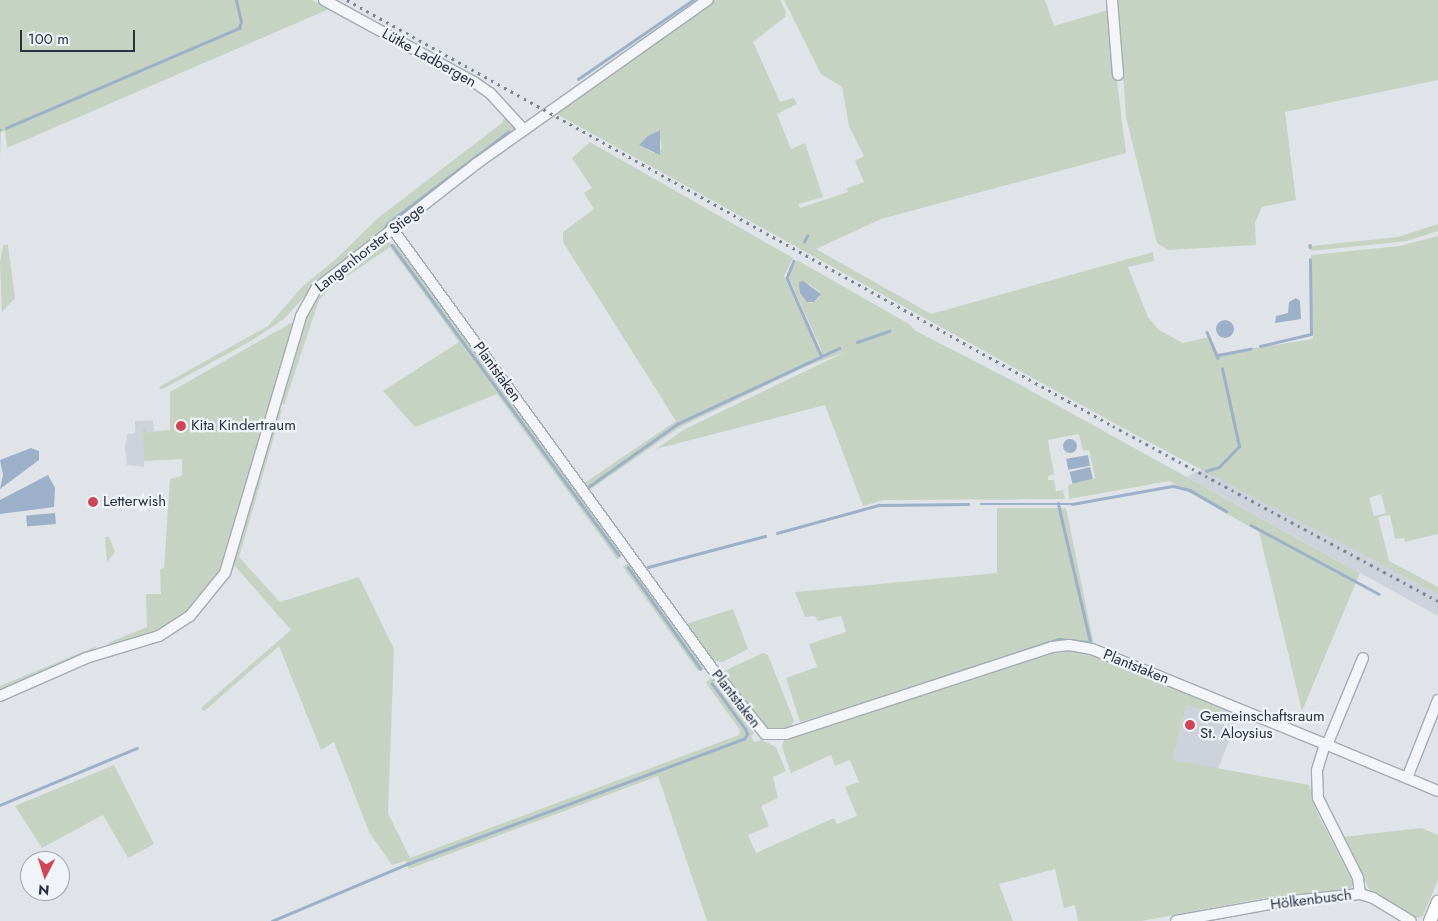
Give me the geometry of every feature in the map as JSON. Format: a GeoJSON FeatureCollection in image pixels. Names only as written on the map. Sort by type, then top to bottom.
{"type":"FeatureCollection","features":[{"type":"Feature","properties":{"kind":"main road"},"geometry":{"type":"LineString","coordinates":[[1430,921],[1438,902]]}},
{"type":"Feature","properties":{"kind":"street","name":"Lütke Ladbergen"},"geometry":{"type":"LineString","coordinates":[[324,0],[474,82],[490,93],[524,130]]}},
{"type":"Feature","properties":{"kind":"street","name":"Langenhorster Stiege"},"geometry":{"type":"LineString","coordinates":[[0,696],[86,658],[166,633],[207,599],[225,572],[303,308],[323,282],[394,231],[476,164],[708,0]]}},
{"type":"Feature","properties":{"kind":"street"},"geometry":{"type":"LineString","coordinates":[[1112,0],[1118,75]]}},
{"type":"Feature","properties":{"kind":"street","name":"Plantstaken"},"geometry":{"type":"LineString","coordinates":[[394,231],[714,671],[756,727],[767,735],[786,734],[1042,650],[1069,645],[1103,653],[1438,791]]}},
{"type":"Feature","properties":{"kind":"street"},"geometry":{"type":"LineString","coordinates":[[1360,894],[1358,878],[1318,798],[1316,777],[1326,744],[1363,658]]}},
{"type":"Feature","properties":{"kind":"street"},"geometry":{"type":"LineString","coordinates":[[1407,778],[1434,723],[1438,700]]}},
{"type":"Feature","properties":{"kind":"street","name":"Hölkenbusch"},"geometry":{"type":"LineString","coordinates":[[1176,921],[1282,902],[1360,894],[1373,898],[1411,921]]}},
{"type":"Feature","properties":{"kind":"shaded area"},"geometry":{"type":"Polygon","coordinates":[[[169,419],[175,459],[144,461],[144,467],[127,465],[125,448],[127,434],[135,433],[135,421],[153,420],[154,431],[170,430],[169,419]]]}},
{"type":"Feature","properties":{"kind":"shaded area"},"geometry":{"type":"Polygon","coordinates":[[[1208,466],[1438,587],[1438,616],[1187,477],[1208,466]]]}},
{"type":"Feature","properties":{"kind":"shaded area"},"geometry":{"type":"Polygon","coordinates":[[[1186,706],[1219,713],[1221,707],[1239,715],[1218,769],[1173,760],[1186,706]]]}},
{"type":"Feature","properties":{"kind":"green space"},"geometry":{"type":"Polygon","coordinates":[[[0,0],[312,0],[329,9],[7,148],[5,131],[1,132],[0,159],[0,0]]]}},
{"type":"Feature","properties":{"kind":"green space"},"geometry":{"type":"Polygon","coordinates":[[[713,0],[780,0],[786,12],[785,17],[753,42],[780,102],[794,98],[797,104],[777,114],[791,149],[805,143],[823,197],[799,204],[800,208],[848,192],[847,188],[864,182],[855,161],[864,156],[849,126],[842,87],[821,74],[784,0],[1045,0],[1054,26],[1108,10],[1126,153],[881,219],[816,249],[931,314],[1153,252],[1154,261],[1128,267],[1148,317],[1159,330],[1183,343],[1209,337],[1216,354],[1313,339],[1311,255],[1400,246],[1438,236],[1438,534],[1405,542],[1404,538],[1395,539],[1390,515],[1378,517],[1389,561],[1438,587],[1438,594],[1132,433],[555,113],[713,0]],[[658,130],[639,145],[654,153],[662,148],[658,130]],[[1381,494],[1369,498],[1374,516],[1386,513],[1381,494]]]}},
{"type":"Feature","properties":{"kind":"green space"},"geometry":{"type":"Polygon","coordinates":[[[1118,0],[1438,0],[1438,80],[1285,112],[1296,200],[1262,207],[1255,223],[1256,245],[1168,250],[1157,243],[1126,117],[1118,0]]]}},
{"type":"Feature","properties":{"kind":"green space"},"geometry":{"type":"Polygon","coordinates":[[[504,118],[514,126],[515,132],[316,284],[284,319],[251,341],[161,390],[159,387],[268,326],[302,287],[337,258],[378,218],[502,123],[504,118]]]}},
{"type":"Feature","properties":{"kind":"green space"},"geometry":{"type":"Polygon","coordinates":[[[590,142],[793,258],[784,276],[819,352],[822,351],[788,276],[797,260],[909,324],[916,331],[1015,382],[1360,573],[1302,711],[1259,532],[1169,481],[1069,499],[1068,485],[1095,478],[1089,450],[1083,451],[1079,434],[1048,440],[1054,474],[1048,476],[1048,480],[1054,480],[1056,491],[1063,490],[1065,499],[883,500],[863,506],[825,405],[656,449],[685,429],[845,352],[807,366],[680,427],[588,491],[583,484],[676,421],[563,242],[563,232],[594,209],[584,193],[592,188],[572,158],[590,142]],[[809,284],[807,302],[812,303],[820,297],[820,292],[809,284]]]}},
{"type":"Feature","properties":{"kind":"green space"},"geometry":{"type":"Polygon","coordinates":[[[1438,224],[1438,231],[1407,241],[1311,251],[1311,246],[1398,237],[1438,224]]]}},
{"type":"Feature","properties":{"kind":"green space"},"geometry":{"type":"Polygon","coordinates":[[[388,242],[401,248],[623,553],[620,558],[617,559],[497,394],[415,427],[383,391],[459,342],[390,247],[330,288],[319,300],[284,405],[281,403],[304,316],[314,295],[388,242]]]}},
{"type":"Feature","properties":{"kind":"green space"},"geometry":{"type":"Polygon","coordinates":[[[3,245],[8,245],[15,298],[2,312],[0,263],[3,245]]]}},
{"type":"Feature","properties":{"kind":"green space"},"geometry":{"type":"Polygon","coordinates":[[[291,323],[294,327],[226,563],[208,593],[170,628],[115,645],[108,643],[147,627],[146,594],[161,594],[160,569],[164,568],[170,479],[182,476],[182,459],[144,461],[143,428],[147,428],[147,433],[170,430],[170,392],[291,323]]]}},
{"type":"Feature","properties":{"kind":"green space"},"geometry":{"type":"Polygon","coordinates":[[[282,409],[239,557],[280,602],[359,577],[394,649],[388,813],[410,858],[739,735],[740,730],[706,683],[711,677],[754,733],[751,736],[754,742],[762,740],[776,747],[786,771],[773,777],[778,798],[761,806],[769,826],[748,835],[756,853],[834,818],[837,824],[857,816],[845,787],[859,782],[850,760],[835,766],[831,755],[791,773],[782,747],[785,737],[1018,660],[1069,649],[1115,661],[1199,694],[1221,707],[1219,713],[1186,706],[1173,760],[1309,785],[1318,814],[1353,882],[1351,889],[1265,898],[1142,921],[1078,921],[1075,905],[1064,908],[1055,869],[999,884],[1013,921],[707,921],[658,776],[409,869],[405,861],[392,865],[369,832],[334,742],[321,750],[279,646],[204,711],[201,708],[291,630],[235,566],[223,585],[191,620],[177,632],[152,643],[84,662],[0,701],[89,659],[162,637],[197,612],[229,571],[275,413],[282,409]]]}},
{"type":"Feature","properties":{"kind":"green space"},"geometry":{"type":"Polygon","coordinates":[[[997,508],[1066,508],[1094,645],[1077,644],[800,722],[786,678],[817,667],[809,644],[846,632],[841,616],[818,621],[815,616],[805,617],[795,592],[997,573],[997,508]]]}},
{"type":"Feature","properties":{"kind":"green space"},"geometry":{"type":"Polygon","coordinates":[[[105,537],[109,537],[115,552],[107,562],[105,537]]]}},
{"type":"Feature","properties":{"kind":"green space"},"geometry":{"type":"Polygon","coordinates":[[[626,564],[632,564],[704,664],[703,670],[698,671],[623,567],[626,564]]]}},
{"type":"Feature","properties":{"kind":"green space"},"geometry":{"type":"Polygon","coordinates":[[[733,609],[748,649],[723,662],[713,661],[686,624],[733,609]]]}},
{"type":"Feature","properties":{"kind":"green space"},"geometry":{"type":"Polygon","coordinates":[[[97,646],[89,653],[0,694],[0,686],[97,646]]]}},
{"type":"Feature","properties":{"kind":"green space"},"geometry":{"type":"Polygon","coordinates":[[[763,653],[768,655],[794,721],[790,729],[767,729],[723,676],[724,671],[763,653]]]}},
{"type":"Feature","properties":{"kind":"green space"},"geometry":{"type":"Polygon","coordinates":[[[114,765],[154,844],[128,858],[103,815],[42,848],[15,806],[114,765]]]}},
{"type":"Feature","properties":{"kind":"green space"},"geometry":{"type":"Polygon","coordinates":[[[1421,828],[1438,835],[1438,880],[1423,916],[1417,918],[1369,889],[1343,837],[1421,828]]]}},
{"type":"Feature","properties":{"kind":"water"},"geometry":{"type":"Polygon","coordinates":[[[660,130],[660,155],[639,145],[648,136],[660,130]]]}},
{"type":"Feature","properties":{"kind":"water"},"geometry":{"type":"Polygon","coordinates":[[[803,281],[821,294],[814,302],[807,302],[800,293],[799,282],[803,281]]]}},
{"type":"Feature","properties":{"kind":"water"},"geometry":{"type":"Polygon","coordinates":[[[1296,298],[1300,301],[1301,319],[1275,323],[1276,316],[1288,313],[1289,302],[1296,298]]]}},
{"type":"Feature","properties":{"kind":"water"},"geometry":{"type":"Polygon","coordinates":[[[1225,320],[1231,323],[1234,329],[1231,335],[1225,338],[1219,335],[1216,329],[1219,323],[1225,320]]]}},
{"type":"Feature","properties":{"kind":"water"},"geometry":{"type":"Polygon","coordinates":[[[1067,439],[1073,439],[1077,446],[1073,453],[1067,453],[1063,449],[1063,443],[1067,439]]]}},
{"type":"Feature","properties":{"kind":"water"},"geometry":{"type":"Polygon","coordinates":[[[31,448],[39,451],[39,460],[0,489],[3,475],[0,460],[31,448]]]}},
{"type":"Feature","properties":{"kind":"water"},"geometry":{"type":"Polygon","coordinates":[[[1088,455],[1090,466],[1068,470],[1066,459],[1088,455]]]}},
{"type":"Feature","properties":{"kind":"water"},"geometry":{"type":"Polygon","coordinates":[[[1090,467],[1093,479],[1073,484],[1070,472],[1090,467]]]}},
{"type":"Feature","properties":{"kind":"water"},"geometry":{"type":"Polygon","coordinates":[[[48,475],[55,488],[54,507],[0,514],[0,500],[48,475]]]}},
{"type":"Feature","properties":{"kind":"water"},"geometry":{"type":"Polygon","coordinates":[[[55,513],[56,524],[27,526],[26,516],[55,513]]]}},
{"type":"Feature","properties":{"kind":"waterway"},"geometry":{"type":"LineString","coordinates":[[6,128],[239,28],[241,22],[236,0]]}},
{"type":"Feature","properties":{"kind":"waterway"},"geometry":{"type":"LineString","coordinates":[[578,79],[693,0]]}},
{"type":"Feature","properties":{"kind":"waterway"},"geometry":{"type":"LineString","coordinates":[[383,231],[388,223],[508,132]]}},
{"type":"Feature","properties":{"kind":"waterway"},"geometry":{"type":"LineString","coordinates":[[804,242],[807,236]]}},
{"type":"Feature","properties":{"kind":"waterway"},"geometry":{"type":"LineString","coordinates":[[392,245],[619,555]]}},
{"type":"Feature","properties":{"kind":"waterway"},"geometry":{"type":"LineString","coordinates":[[1260,346],[1311,334],[1310,260]]}},
{"type":"Feature","properties":{"kind":"waterway"},"geometry":{"type":"LineString","coordinates":[[794,261],[787,278],[821,355]]}},
{"type":"Feature","properties":{"kind":"waterway"},"geometry":{"type":"LineString","coordinates":[[857,342],[889,331]]}},
{"type":"Feature","properties":{"kind":"waterway"},"geometry":{"type":"LineString","coordinates":[[1207,332],[1218,358]]}},
{"type":"Feature","properties":{"kind":"waterway"},"geometry":{"type":"LineString","coordinates":[[588,487],[677,424],[839,348]]}},
{"type":"Feature","properties":{"kind":"waterway"},"geometry":{"type":"LineString","coordinates":[[1218,355],[1250,349]]}},
{"type":"Feature","properties":{"kind":"waterway"},"geometry":{"type":"LineString","coordinates":[[1206,471],[1219,467],[1239,446],[1222,369]]}},
{"type":"Feature","properties":{"kind":"waterway"},"geometry":{"type":"LineString","coordinates":[[981,504],[1072,504],[1173,486],[1190,490],[1226,511]]}},
{"type":"Feature","properties":{"kind":"waterway"},"geometry":{"type":"LineString","coordinates":[[777,533],[879,505],[968,504]]}},
{"type":"Feature","properties":{"kind":"waterway"},"geometry":{"type":"LineString","coordinates":[[928,682],[1059,639],[1090,642],[1058,504]]}},
{"type":"Feature","properties":{"kind":"waterway"},"geometry":{"type":"LineString","coordinates":[[1251,525],[1379,594]]}},
{"type":"Feature","properties":{"kind":"waterway"},"geometry":{"type":"LineString","coordinates":[[648,567],[765,536]]}},
{"type":"Feature","properties":{"kind":"waterway"},"geometry":{"type":"LineString","coordinates":[[628,567],[701,669]]}},
{"type":"Feature","properties":{"kind":"waterway"},"geometry":{"type":"LineString","coordinates":[[272,921],[407,864],[744,739],[747,734],[745,729],[712,684]]}},
{"type":"Feature","properties":{"kind":"waterway"},"geometry":{"type":"LineString","coordinates":[[859,705],[887,696]]}},
{"type":"Feature","properties":{"kind":"waterway"},"geometry":{"type":"LineString","coordinates":[[0,805],[137,748]]}},
{"type":"Feature","properties":{"kind":"railway"},"geometry":{"type":"LineString","coordinates":[[347,0],[1113,426],[1438,601]]}},
{"type":"Feature","properties":{"kind":"place","name":"Kita Kindertraum"},"geometry":{"type":"Point","coordinates":[181,426]}},
{"type":"Feature","properties":{"kind":"place","name":"Letterwish"},"geometry":{"type":"Point","coordinates":[93,502]}},
{"type":"Feature","properties":{"kind":"place","name":"Gemeinschaftsraum St. Aloysius"},"geometry":{"type":"Point","coordinates":[1190,725]}}]}
